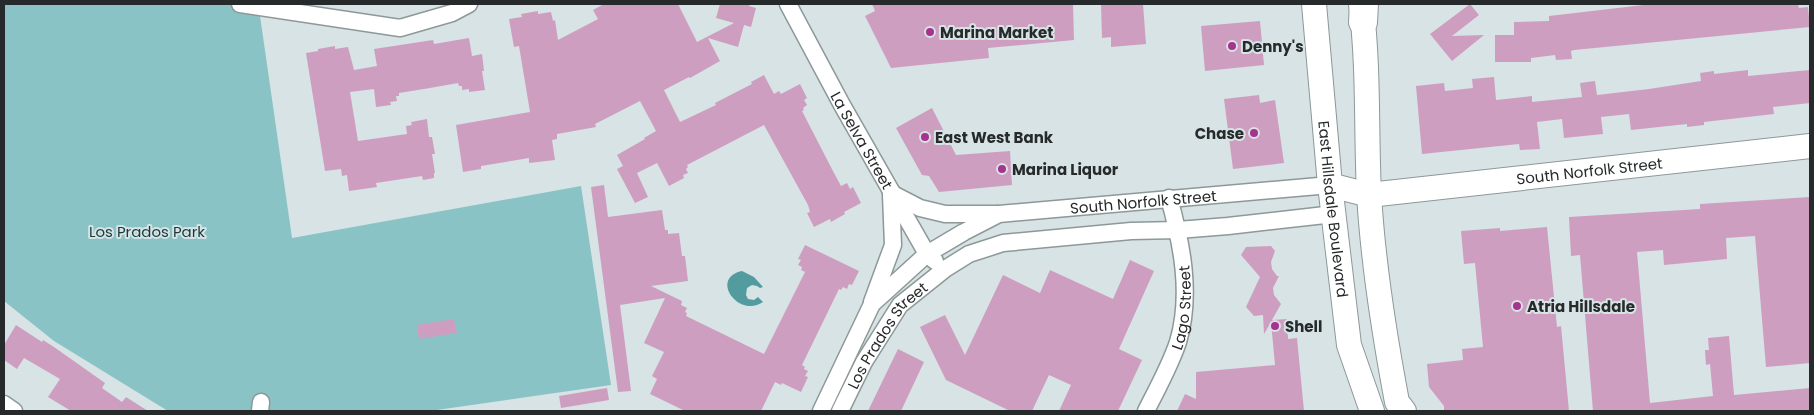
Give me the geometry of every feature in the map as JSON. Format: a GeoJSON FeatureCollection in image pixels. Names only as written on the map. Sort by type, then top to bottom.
{"type":"FeatureCollection","features":[{"type":"Feature","properties":{"kind":"main road","name":"East Hillsdale Boulevard"},"geometry":{"type":"LineString","coordinates":[[1314,4],[1330,185],[1349,345],[1372,411]]}},
{"type":"Feature","properties":{"kind":"main road"},"geometry":{"type":"LineString","coordinates":[[1363,10],[1369,195],[1382,324],[1397,402],[1404,411]]}},
{"type":"Feature","properties":{"kind":"main road","name":"South Norfolk Street"},"geometry":{"type":"LineString","coordinates":[[1330,185],[1369,195],[1810,146]]}},
{"type":"Feature","properties":{"kind":"main road","name":"South Norfolk Street"},"geometry":{"type":"LineString","coordinates":[[1334,214],[1369,195]]}},
{"type":"Feature","properties":{"kind":"street"},"geometry":{"type":"LineString","coordinates":[[240,4],[400,28],[452,13],[470,4]]}},
{"type":"Feature","properties":{"kind":"street","name":"La Selva Street"},"geometry":{"type":"LineString","coordinates":[[788,4],[891,193],[927,254],[945,268]]}},
{"type":"Feature","properties":{"kind":"street","name":"South Norfolk Street"},"geometry":{"type":"LineString","coordinates":[[927,254],[999,214],[1330,185]]}},
{"type":"Feature","properties":{"kind":"street"},"geometry":{"type":"LineString","coordinates":[[872,304],[893,244],[891,193],[920,208],[945,214],[999,214]]}},
{"type":"Feature","properties":{"kind":"street","name":"Lago Street"},"geometry":{"type":"LineString","coordinates":[[1146,411],[1174,353],[1182,320],[1184,296],[1183,269],[1178,230],[1169,198]]}},
{"type":"Feature","properties":{"kind":"street","name":"South Norfolk Street"},"geometry":{"type":"LineString","coordinates":[[945,268],[969,254],[1003,243],[1131,231],[1178,230],[1334,214]]}},
{"type":"Feature","properties":{"kind":"street","name":"Los Prados Street"},"geometry":{"type":"LineString","coordinates":[[821,411],[872,304],[927,254]]}},
{"type":"Feature","properties":{"kind":"street","name":"Los Prados Street"},"geometry":{"type":"LineString","coordinates":[[840,411],[864,362],[900,305],[945,268]]}},
{"type":"Feature","properties":{"kind":"street"},"geometry":{"type":"LineString","coordinates":[[4,404],[14,411]]}},
{"type":"Feature","properties":{"kind":"green space","name":"Los Prados Park"},"geometry":{"type":"Polygon","coordinates":[[[4,4],[239,4],[259,9],[292,238],[581,186],[611,385],[430,411],[168,411],[54,341],[4,301],[4,4]]]}},
{"type":"Feature","properties":{"kind":"shaded area"},"geometry":{"type":"Polygon","coordinates":[[[742,271],[754,277],[763,287],[760,288],[752,285],[747,288],[746,295],[748,299],[754,300],[758,297],[763,302],[754,306],[745,305],[737,302],[731,296],[728,281],[732,275],[742,271]]]}},
{"type":"Feature","properties":{"kind":"building"},"geometry":{"type":"Polygon","coordinates":[[[604,4],[678,4],[697,42],[734,23],[716,18],[720,4],[750,4],[749,6],[756,8],[751,27],[744,25],[738,47],[708,38],[720,61],[664,90],[680,122],[716,105],[715,103],[752,84],[751,82],[764,75],[774,94],[779,91],[781,94],[800,84],[807,98],[804,100],[807,105],[802,111],[841,186],[847,183],[850,189],[853,187],[861,203],[831,222],[830,219],[814,227],[807,213],[810,212],[808,205],[764,125],[687,165],[688,173],[683,175],[684,178],[669,186],[657,163],[637,173],[648,197],[635,203],[617,169],[623,166],[617,155],[656,131],[640,101],[595,124],[596,127],[557,134],[557,139],[552,140],[555,160],[529,163],[529,158],[481,166],[481,169],[463,172],[456,125],[530,112],[519,46],[514,47],[509,19],[522,17],[521,14],[538,11],[538,14],[551,12],[553,21],[555,20],[558,40],[598,19],[593,10],[604,4]]]}},
{"type":"Feature","properties":{"kind":"building","name":"Marina Market"},"geometry":{"type":"Polygon","coordinates":[[[872,4],[1073,4],[1074,40],[988,48],[989,58],[891,68],[865,16],[875,11],[872,4]]]}},
{"type":"Feature","properties":{"kind":"building"},"geometry":{"type":"Polygon","coordinates":[[[1101,4],[1143,4],[1146,44],[1111,47],[1111,37],[1102,38],[1101,4]]]}},
{"type":"Feature","properties":{"kind":"building"},"geometry":{"type":"Polygon","coordinates":[[[1470,4],[1479,15],[1452,36],[1484,35],[1452,61],[1430,34],[1470,4]]]}},
{"type":"Feature","properties":{"kind":"building"},"geometry":{"type":"Polygon","coordinates":[[[1652,4],[1798,4],[1799,8],[1808,7],[1810,27],[1574,50],[1571,51],[1572,59],[1556,60],[1555,55],[1531,58],[1531,62],[1495,62],[1495,35],[1514,35],[1514,22],[1549,21],[1549,16],[1652,4]]]}},
{"type":"Feature","properties":{"kind":"building","name":"Denny's"},"geometry":{"type":"Polygon","coordinates":[[[1260,21],[1264,65],[1205,71],[1201,26],[1260,21]]]}},
{"type":"Feature","properties":{"kind":"building"},"geometry":{"type":"Polygon","coordinates":[[[469,38],[472,56],[482,54],[485,90],[469,92],[469,89],[462,90],[462,86],[459,86],[458,83],[399,93],[399,96],[396,96],[397,101],[390,102],[391,105],[376,107],[374,89],[350,92],[358,141],[407,134],[406,126],[412,125],[411,122],[427,119],[429,137],[432,137],[435,154],[432,154],[434,178],[423,180],[422,176],[376,183],[377,187],[349,191],[347,175],[342,176],[341,169],[325,171],[306,53],[335,46],[335,49],[348,47],[354,70],[377,66],[374,49],[433,40],[434,44],[469,38]]]}},
{"type":"Feature","properties":{"kind":"building"},"geometry":{"type":"Polygon","coordinates":[[[1748,70],[1748,76],[1810,70],[1810,103],[1773,107],[1774,114],[1704,122],[1704,125],[1687,127],[1687,124],[1631,130],[1629,114],[1601,117],[1603,134],[1564,138],[1562,119],[1537,122],[1540,149],[1520,150],[1519,144],[1422,154],[1416,86],[1444,83],[1445,91],[1473,88],[1472,79],[1494,77],[1496,100],[1532,96],[1532,102],[1582,97],[1580,83],[1595,81],[1597,95],[1701,81],[1700,73],[1714,71],[1714,74],[1748,70]]]}},
{"type":"Feature","properties":{"kind":"building","name":"Chase"},"geometry":{"type":"Polygon","coordinates":[[[1259,95],[1260,103],[1275,100],[1284,163],[1233,169],[1224,99],[1259,95]]]}},
{"type":"Feature","properties":{"kind":"building"},"geometry":{"type":"Polygon","coordinates":[[[932,108],[956,155],[1010,151],[1012,185],[939,192],[929,176],[922,175],[896,128],[932,108]]]}},
{"type":"Feature","properties":{"kind":"building"},"geometry":{"type":"Polygon","coordinates":[[[604,185],[608,217],[662,210],[665,230],[668,230],[668,234],[679,233],[682,256],[685,256],[688,281],[651,286],[682,301],[681,305],[687,308],[686,316],[764,354],[805,272],[798,265],[801,260],[798,259],[805,245],[859,271],[852,285],[849,284],[847,289],[843,287],[841,290],[839,289],[802,365],[808,371],[805,376],[808,377],[801,392],[782,383],[781,385],[775,382],[761,411],[685,411],[650,394],[657,379],[652,376],[664,352],[644,343],[665,298],[620,305],[631,391],[618,392],[591,187],[604,185]]]}},
{"type":"Feature","properties":{"kind":"building"},"geometry":{"type":"Polygon","coordinates":[[[1810,197],[1810,363],[1766,367],[1755,236],[1726,238],[1727,259],[1664,265],[1663,250],[1637,252],[1650,403],[1713,396],[1710,364],[1706,365],[1705,350],[1709,350],[1708,338],[1729,336],[1734,395],[1810,388],[1810,411],[1593,411],[1580,255],[1571,256],[1569,217],[1700,209],[1700,204],[1810,197]]]}},
{"type":"Feature","properties":{"kind":"building","name":"Atria Hillsdale"},"geometry":{"type":"Polygon","coordinates":[[[1547,227],[1557,327],[1561,326],[1569,411],[1444,411],[1444,406],[1429,387],[1427,364],[1463,360],[1462,349],[1483,347],[1475,263],[1464,264],[1461,231],[1500,228],[1500,231],[1547,227]]]}},
{"type":"Feature","properties":{"kind":"building"},"geometry":{"type":"Polygon","coordinates":[[[1271,246],[1275,251],[1271,262],[1272,269],[1279,276],[1273,288],[1274,295],[1281,304],[1272,320],[1287,319],[1288,339],[1297,338],[1304,411],[1177,411],[1185,394],[1196,399],[1196,372],[1275,365],[1271,322],[1264,334],[1263,315],[1254,316],[1246,307],[1260,277],[1241,255],[1246,247],[1271,246]]]}},
{"type":"Feature","properties":{"kind":"building"},"geometry":{"type":"Polygon","coordinates":[[[1130,260],[1154,271],[1119,349],[1142,360],[1118,411],[1059,411],[1071,385],[1049,375],[1032,411],[1010,411],[946,380],[920,327],[945,315],[965,355],[1003,275],[1040,293],[1050,270],[1113,299],[1130,260]]]}},
{"type":"Feature","properties":{"kind":"building"},"geometry":{"type":"Polygon","coordinates":[[[454,319],[457,333],[419,339],[417,325],[454,319]]]}},
{"type":"Feature","properties":{"kind":"building"},"geometry":{"type":"Polygon","coordinates":[[[16,325],[42,342],[43,340],[54,347],[105,383],[102,388],[122,402],[126,397],[148,411],[71,411],[48,397],[60,379],[24,358],[17,369],[4,360],[4,345],[16,325]]]}},
{"type":"Feature","properties":{"kind":"building"},"geometry":{"type":"Polygon","coordinates":[[[898,349],[924,362],[901,411],[868,411],[898,349]]]}},
{"type":"Feature","properties":{"kind":"building"},"geometry":{"type":"Polygon","coordinates":[[[607,388],[609,400],[561,408],[559,396],[607,388]]]}},
{"type":"Feature","properties":{"kind":"place","name":"Marina Market"},"geometry":{"type":"Point","coordinates":[930,32]}},
{"type":"Feature","properties":{"kind":"place","name":"Denny's"},"geometry":{"type":"Point","coordinates":[1232,46]}},
{"type":"Feature","properties":{"kind":"place","name":"Chase"},"geometry":{"type":"Point","coordinates":[1254,133]}},
{"type":"Feature","properties":{"kind":"place","name":"East West Bank"},"geometry":{"type":"Point","coordinates":[925,137]}},
{"type":"Feature","properties":{"kind":"place","name":"Marina Liquor"},"geometry":{"type":"Point","coordinates":[1002,169]}},
{"type":"Feature","properties":{"kind":"place","name":"Atria Hillsdale"},"geometry":{"type":"Point","coordinates":[1517,306]}},
{"type":"Feature","properties":{"kind":"place","name":"Shell"},"geometry":{"type":"Point","coordinates":[1275,326]}}]}
